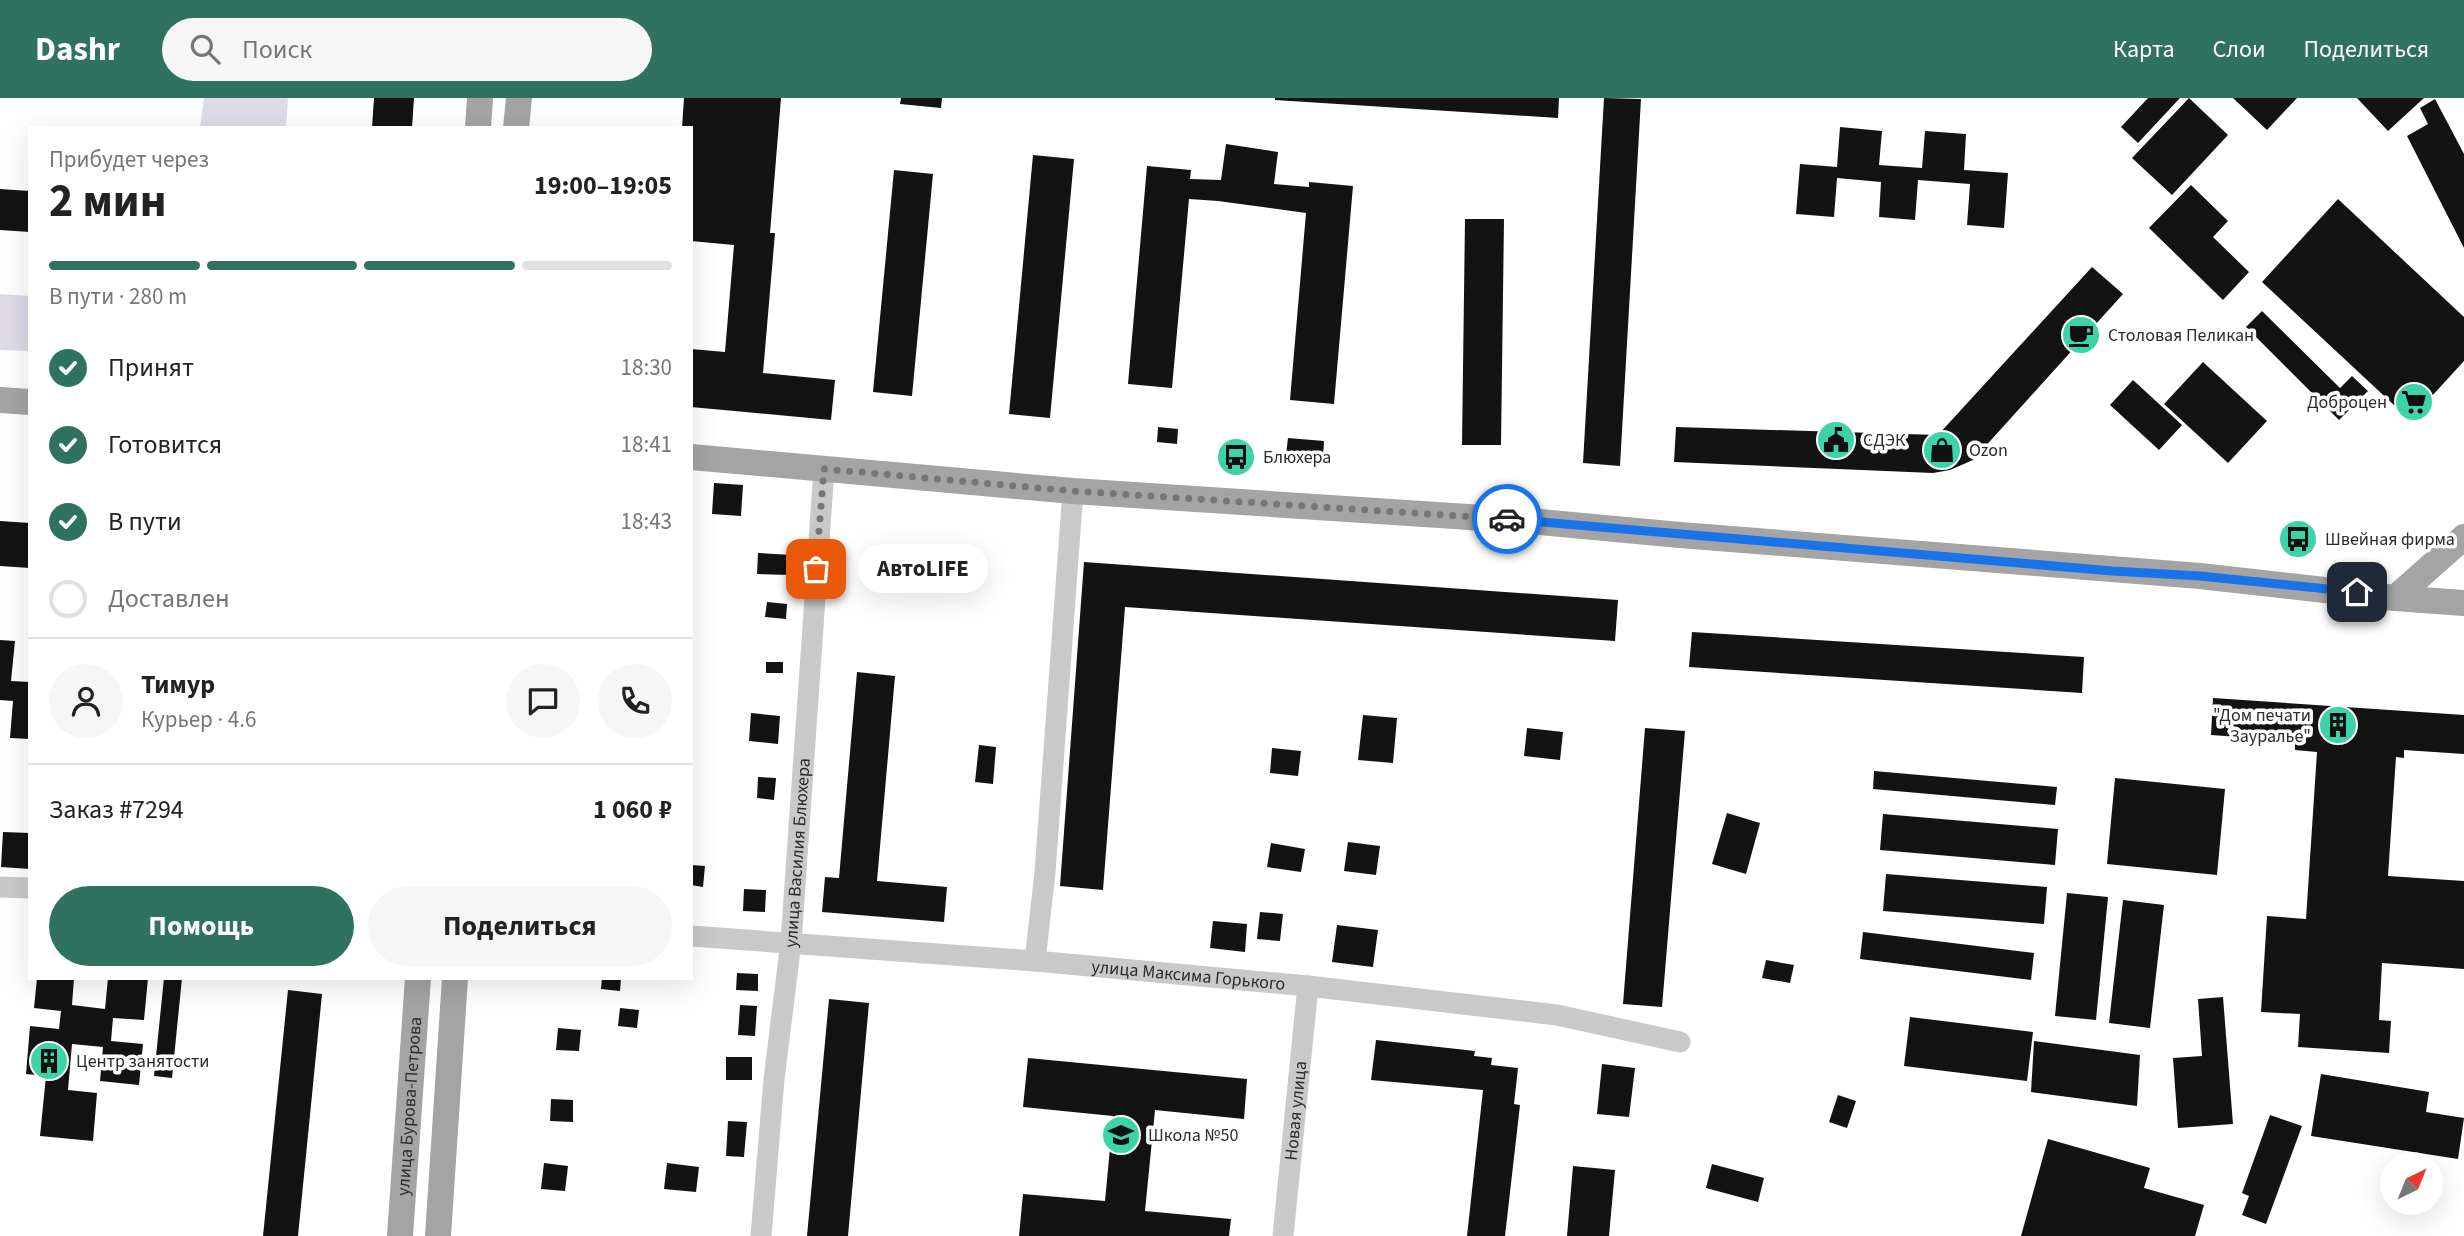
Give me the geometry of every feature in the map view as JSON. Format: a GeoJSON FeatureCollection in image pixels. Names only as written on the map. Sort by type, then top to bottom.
{"type":"FeatureCollection","features":[{"type":"Feature","properties":{"kind":"main road"},"geometry":{"type":"LineString","coordinates":[[478,126],[480,98]]}},
{"type":"Feature","properties":{"kind":"main road"},"geometry":{"type":"LineString","coordinates":[[516,126],[519,98]]}},
{"type":"Feature","properties":{"kind":"main road"},"geometry":{"type":"LineString","coordinates":[[0,400],[28,402]]}},
{"type":"Feature","properties":{"kind":"main road"},"geometry":{"type":"LineString","coordinates":[[693,457],[1073,491],[1529,521],[2200,576],[2464,603]]}},
{"type":"Feature","properties":{"kind":"main road"},"geometry":{"type":"LineString","coordinates":[[2395,598],[2464,537]]}},
{"type":"Feature","properties":{"kind":"main road","name":"улица Бурова-Петрова"},"geometry":{"type":"LineString","coordinates":[[400,1236],[418,980]]}},
{"type":"Feature","properties":{"kind":"main road"},"geometry":{"type":"LineString","coordinates":[[438,1236],[455,980]]}},
{"type":"Feature","properties":{"kind":"street","name":"улица Василия Блюхера"},"geometry":{"type":"LineString","coordinates":[[761,1236],[774,1079],[791,942],[824,469]]}},
{"type":"Feature","properties":{"kind":"street"},"geometry":{"type":"LineString","coordinates":[[1035,961],[1045,872],[1073,491]]}},
{"type":"Feature","properties":{"kind":"street"},"geometry":{"type":"LineString","coordinates":[[0,887],[28,888]]}},
{"type":"Feature","properties":{"kind":"street","name":"улица Максима Горького"},"geometry":{"type":"LineString","coordinates":[[693,936],[1035,961],[1308,986],[1557,1015],[1681,1042]]}},
{"type":"Feature","properties":{"kind":"street","name":"Новая улица"},"geometry":{"type":"LineString","coordinates":[[1283,1236],[1308,986]]}},
{"type":"Feature","properties":{"kind":"shaded area"},"geometry":{"type":"Polygon","coordinates":[[[204,98],[288,98],[286,126],[200,126],[204,98]]]}},
{"type":"Feature","properties":{"kind":"shaded area"},"geometry":{"type":"Polygon","coordinates":[[[0,294],[28,296],[28,351],[0,350],[0,294]]]}},
{"type":"Feature","properties":{"kind":"building"},"geometry":{"type":"Polygon","coordinates":[[[374,98],[414,98],[412,126],[372,126],[374,98]]]}},
{"type":"Feature","properties":{"kind":"building"},"geometry":{"type":"Polygon","coordinates":[[[684,98],[781,98],[770,233],[775,233],[763,373],[835,380],[831,420],[693,407],[693,349],[725,352],[734,245],[693,241],[693,126],[682,126],[684,98]]]}},
{"type":"Feature","properties":{"kind":"building"},"geometry":{"type":"Polygon","coordinates":[[[901,98],[942,98],[941,108],[900,104],[901,98]]]}},
{"type":"Feature","properties":{"kind":"building"},"geometry":{"type":"Polygon","coordinates":[[[1275,98],[1559,98],[1558,118],[1275,98]]]}},
{"type":"Feature","properties":{"kind":"building"},"geometry":{"type":"Polygon","coordinates":[[[1604,98],[1641,99],[1620,466],[1583,463],[1604,98]]]}},
{"type":"Feature","properties":{"kind":"building"},"geometry":{"type":"Polygon","coordinates":[[[2148,98],[2180,98],[2138,143],[2121,127],[2148,98]]]}},
{"type":"Feature","properties":{"kind":"building"},"geometry":{"type":"Polygon","coordinates":[[[2189,98],[2228,135],[2172,195],[2132,158],[2189,98]]]}},
{"type":"Feature","properties":{"kind":"building"},"geometry":{"type":"Polygon","coordinates":[[[2233,98],[2297,98],[2267,130],[2233,98]]]}},
{"type":"Feature","properties":{"kind":"building"},"geometry":{"type":"Polygon","coordinates":[[[2357,98],[2424,98],[2388,131],[2357,98]]]}},
{"type":"Feature","properties":{"kind":"building"},"geometry":{"type":"Polygon","coordinates":[[[2435,99],[2464,154],[2464,248],[2407,136],[2428,124],[2420,108],[2435,99]]]}},
{"type":"Feature","properties":{"kind":"building"},"geometry":{"type":"Polygon","coordinates":[[[1840,127],[1882,131],[1879,165],[1922,168],[1925,131],[1966,134],[1964,170],[2008,173],[2004,228],[1967,225],[1970,184],[1918,180],[1915,220],[1879,217],[1881,182],[1837,178],[1834,217],[1796,214],[1800,164],[1837,167],[1840,127]]]}},
{"type":"Feature","properties":{"kind":"building"},"geometry":{"type":"Polygon","coordinates":[[[1226,144],[1278,152],[1274,184],[1309,187],[1309,182],[1353,186],[1334,404],[1290,400],[1306,213],[1218,201],[1189,199],[1172,388],[1128,384],[1147,166],[1191,170],[1190,179],[1221,180],[1226,144]]]}},
{"type":"Feature","properties":{"kind":"building"},"geometry":{"type":"Polygon","coordinates":[[[1033,155],[1074,159],[1050,418],[1009,414],[1033,155]]]}},
{"type":"Feature","properties":{"kind":"building"},"geometry":{"type":"Polygon","coordinates":[[[894,170],[933,174],[912,396],[873,392],[894,170]]]}},
{"type":"Feature","properties":{"kind":"building"},"geometry":{"type":"Polygon","coordinates":[[[2191,185],[2228,221],[2213,237],[2249,272],[2223,300],[2149,228],[2191,185]]]}},
{"type":"Feature","properties":{"kind":"building"},"geometry":{"type":"Polygon","coordinates":[[[0,189],[28,191],[28,232],[0,230],[0,189]]]}},
{"type":"Feature","properties":{"kind":"building"},"geometry":{"type":"Polygon","coordinates":[[[2338,199],[2464,317],[2464,361],[2410,420],[2262,282],[2338,199]]]}},
{"type":"Feature","properties":{"kind":"building"},"geometry":{"type":"Polygon","coordinates":[[[1465,219],[1504,219],[1501,445],[1462,445],[1465,219]]]}},
{"type":"Feature","properties":{"kind":"building"},"geometry":{"type":"Polygon","coordinates":[[[2092,267],[2123,294],[1973,460],[1950,470],[1933,473],[1674,462],[1676,427],[1938,435],[2092,267]]]}},
{"type":"Feature","properties":{"kind":"building"},"geometry":{"type":"Polygon","coordinates":[[[2262,311],[2340,388],[2352,376],[2368,391],[2339,420],[2246,327],[2262,311]]]}},
{"type":"Feature","properties":{"kind":"building"},"geometry":{"type":"Polygon","coordinates":[[[2203,362],[2267,421],[2228,463],[2164,404],[2203,362]]]}},
{"type":"Feature","properties":{"kind":"building"},"geometry":{"type":"Polygon","coordinates":[[[2133,380],[2182,425],[2159,450],[2110,405],[2133,380]]]}},
{"type":"Feature","properties":{"kind":"building"},"geometry":{"type":"Polygon","coordinates":[[[1158,427],[1178,429],[1177,444],[1157,442],[1158,427]]]}},
{"type":"Feature","properties":{"kind":"building"},"geometry":{"type":"Polygon","coordinates":[[[1288,438],[1324,441],[1323,458],[1286,455],[1288,438]]]}},
{"type":"Feature","properties":{"kind":"building"},"geometry":{"type":"Polygon","coordinates":[[[714,483],[743,485],[741,516],[712,514],[714,483]]]}},
{"type":"Feature","properties":{"kind":"building"},"geometry":{"type":"Polygon","coordinates":[[[0,521],[28,523],[28,568],[0,566],[0,521]]]}},
{"type":"Feature","properties":{"kind":"building"},"geometry":{"type":"Polygon","coordinates":[[[758,553],[792,555],[791,575],[757,574],[758,553]]]}},
{"type":"Feature","properties":{"kind":"building"},"geometry":{"type":"Polygon","coordinates":[[[1084,562],[1618,600],[1615,641],[1125,607],[1103,890],[1060,886],[1084,562]]]}},
{"type":"Feature","properties":{"kind":"building"},"geometry":{"type":"Polygon","coordinates":[[[767,602],[787,604],[786,619],[765,617],[767,602]]]}},
{"type":"Feature","properties":{"kind":"building"},"geometry":{"type":"Polygon","coordinates":[[[1692,632],[2084,657],[2082,693],[1689,667],[1692,632]]]}},
{"type":"Feature","properties":{"kind":"building"},"geometry":{"type":"Polygon","coordinates":[[[0,640],[15,641],[11,681],[28,682],[28,739],[10,738],[13,701],[0,700],[0,640]]]}},
{"type":"Feature","properties":{"kind":"building"},"geometry":{"type":"Polygon","coordinates":[[[766,662],[783,662],[783,673],[766,673],[766,662]]]}},
{"type":"Feature","properties":{"kind":"building"},"geometry":{"type":"Polygon","coordinates":[[[857,672],[895,676],[877,881],[947,887],[944,922],[822,912],[825,877],[839,878],[857,672]]]}},
{"type":"Feature","properties":{"kind":"building"},"geometry":{"type":"Polygon","coordinates":[[[2213,698],[2464,715],[2464,754],[2404,750],[2404,758],[2396,757],[2388,876],[2464,881],[2464,969],[2382,963],[2379,1020],[2391,1021],[2389,1053],[2298,1047],[2300,1014],[2261,1012],[2267,916],[2306,919],[2317,752],[2295,750],[2295,741],[2211,735],[2213,698]]]}},
{"type":"Feature","properties":{"kind":"building"},"geometry":{"type":"Polygon","coordinates":[[[751,713],[780,716],[778,744],[749,741],[751,713]]]}},
{"type":"Feature","properties":{"kind":"building"},"geometry":{"type":"Polygon","coordinates":[[[1363,715],[1397,718],[1393,763],[1358,760],[1363,715]]]}},
{"type":"Feature","properties":{"kind":"building"},"geometry":{"type":"Polygon","coordinates":[[[1527,728],[1563,732],[1560,760],[1524,756],[1527,728]]]}},
{"type":"Feature","properties":{"kind":"building"},"geometry":{"type":"Polygon","coordinates":[[[1645,728],[1685,731],[1662,1007],[1623,1004],[1645,728]]]}},
{"type":"Feature","properties":{"kind":"building"},"geometry":{"type":"Polygon","coordinates":[[[979,745],[996,747],[993,784],[975,782],[979,745]]]}},
{"type":"Feature","properties":{"kind":"building"},"geometry":{"type":"Polygon","coordinates":[[[1272,748],[1301,751],[1298,776],[1270,773],[1272,748]]]}},
{"type":"Feature","properties":{"kind":"building"},"geometry":{"type":"Polygon","coordinates":[[[1874,771],[2057,787],[2055,805],[1873,789],[1874,771]]]}},
{"type":"Feature","properties":{"kind":"building"},"geometry":{"type":"Polygon","coordinates":[[[758,777],[776,778],[774,800],[757,798],[758,777]]]}},
{"type":"Feature","properties":{"kind":"building"},"geometry":{"type":"Polygon","coordinates":[[[2115,778],[2225,789],[2217,875],[2107,864],[2115,778]]]}},
{"type":"Feature","properties":{"kind":"building"},"geometry":{"type":"Polygon","coordinates":[[[1727,813],[1760,823],[1746,874],[1712,864],[1727,813]]]}},
{"type":"Feature","properties":{"kind":"building"},"geometry":{"type":"Polygon","coordinates":[[[1883,814],[2058,829],[2055,865],[1880,850],[1883,814]]]}},
{"type":"Feature","properties":{"kind":"building"},"geometry":{"type":"Polygon","coordinates":[[[3,832],[28,833],[28,869],[1,867],[3,832]]]}},
{"type":"Feature","properties":{"kind":"building"},"geometry":{"type":"Polygon","coordinates":[[[1348,842],[1380,846],[1376,875],[1344,871],[1348,842]]]}},
{"type":"Feature","properties":{"kind":"building"},"geometry":{"type":"Polygon","coordinates":[[[1271,843],[1305,849],[1301,872],[1267,867],[1271,843]]]}},
{"type":"Feature","properties":{"kind":"building"},"geometry":{"type":"Polygon","coordinates":[[[693,865],[705,866],[703,887],[693,885],[693,865]]]}},
{"type":"Feature","properties":{"kind":"building"},"geometry":{"type":"Polygon","coordinates":[[[1886,874],[2047,887],[2044,924],[1883,911],[1886,874]]]}},
{"type":"Feature","properties":{"kind":"building"},"geometry":{"type":"Polygon","coordinates":[[[744,889],[766,890],[765,912],[743,911],[744,889]]]}},
{"type":"Feature","properties":{"kind":"building"},"geometry":{"type":"Polygon","coordinates":[[[2067,893],[2108,897],[2096,1020],[2055,1016],[2067,893]]]}},
{"type":"Feature","properties":{"kind":"building"},"geometry":{"type":"Polygon","coordinates":[[[2123,900],[2164,905],[2150,1028],[2109,1023],[2123,900]]]}},
{"type":"Feature","properties":{"kind":"building"},"geometry":{"type":"Polygon","coordinates":[[[1260,912],[1283,914],[1280,941],[1257,939],[1260,912]]]}},
{"type":"Feature","properties":{"kind":"building"},"geometry":{"type":"Polygon","coordinates":[[[1213,921],[1247,924],[1245,952],[1210,948],[1213,921]]]}},
{"type":"Feature","properties":{"kind":"building"},"geometry":{"type":"Polygon","coordinates":[[[1337,925],[1378,930],[1373,967],[1332,962],[1337,925]]]}},
{"type":"Feature","properties":{"kind":"building"},"geometry":{"type":"Polygon","coordinates":[[[1863,932],[2034,953],[2031,980],[1860,959],[1863,932]]]}},
{"type":"Feature","properties":{"kind":"building"},"geometry":{"type":"Polygon","coordinates":[[[1766,960],[1794,965],[1790,983],[1762,978],[1766,960]]]}},
{"type":"Feature","properties":{"kind":"building"},"geometry":{"type":"Polygon","coordinates":[[[737,973],[758,974],[758,991],[736,990],[737,973]]]}},
{"type":"Feature","properties":{"kind":"building","name":"Центр занятости"},"geometry":{"type":"Polygon","coordinates":[[[37,980],[74,980],[72,1005],[105,1009],[108,980],[148,980],[144,1020],[113,1018],[111,1041],[143,1044],[139,1085],[100,1081],[103,1047],[72,1044],[68,1090],[97,1093],[93,1141],[40,1136],[46,1076],[26,1074],[30,1026],[59,1029],[61,1011],[34,1008],[37,980]]]}},
{"type":"Feature","properties":{"kind":"building"},"geometry":{"type":"Polygon","coordinates":[[[164,980],[182,980],[172,1078],[154,1076],[164,980]]]}},
{"type":"Feature","properties":{"kind":"building"},"geometry":{"type":"Polygon","coordinates":[[[602,980],[621,980],[620,991],[601,989],[602,980]]]}},
{"type":"Feature","properties":{"kind":"building"},"geometry":{"type":"Polygon","coordinates":[[[288,990],[322,994],[298,1236],[263,1236],[288,990]]]}},
{"type":"Feature","properties":{"kind":"building"},"geometry":{"type":"Polygon","coordinates":[[[2223,997],[2233,1124],[2178,1128],[2173,1058],[2202,1056],[2198,999],[2223,997]]]}},
{"type":"Feature","properties":{"kind":"building"},"geometry":{"type":"Polygon","coordinates":[[[829,999],[869,1003],[848,1236],[807,1236],[829,999]]]}},
{"type":"Feature","properties":{"kind":"building"},"geometry":{"type":"Polygon","coordinates":[[[740,1005],[757,1006],[755,1036],[738,1035],[740,1005]]]}},
{"type":"Feature","properties":{"kind":"building"},"geometry":{"type":"Polygon","coordinates":[[[620,1008],[639,1010],[637,1028],[618,1026],[620,1008]]]}},
{"type":"Feature","properties":{"kind":"building"},"geometry":{"type":"Polygon","coordinates":[[[1910,1017],[2033,1032],[2027,1081],[1904,1066],[1910,1017]]]}},
{"type":"Feature","properties":{"kind":"building"},"geometry":{"type":"Polygon","coordinates":[[[558,1028],[581,1030],[579,1051],[556,1050],[558,1028]]]}},
{"type":"Feature","properties":{"kind":"building"},"geometry":{"type":"Polygon","coordinates":[[[1376,1040],[1475,1051],[1474,1056],[1492,1058],[1491,1065],[1518,1068],[1514,1104],[1520,1105],[1505,1236],[1467,1236],[1483,1090],[1371,1080],[1376,1040]]]}},
{"type":"Feature","properties":{"kind":"building"},"geometry":{"type":"Polygon","coordinates":[[[2034,1041],[2140,1055],[2137,1106],[2031,1092],[2034,1041]]]}},
{"type":"Feature","properties":{"kind":"building"},"geometry":{"type":"Polygon","coordinates":[[[726,1057],[752,1057],[752,1080],[726,1080],[726,1057]]]}},
{"type":"Feature","properties":{"kind":"building"},"geometry":{"type":"Polygon","coordinates":[[[1028,1058],[1247,1079],[1244,1119],[1155,1110],[1145,1211],[1231,1219],[1229,1236],[1019,1236],[1023,1194],[1105,1201],[1113,1116],[1023,1107],[1028,1058]]]}},
{"type":"Feature","properties":{"kind":"building"},"geometry":{"type":"Polygon","coordinates":[[[1602,1064],[1635,1068],[1629,1117],[1597,1114],[1602,1064]]]}},
{"type":"Feature","properties":{"kind":"building"},"geometry":{"type":"Polygon","coordinates":[[[2321,1074],[2429,1092],[2426,1112],[2464,1118],[2458,1159],[2443,1157],[2443,1152],[2413,1152],[2311,1136],[2321,1074]]]}},
{"type":"Feature","properties":{"kind":"building"},"geometry":{"type":"Polygon","coordinates":[[[1838,1095],[1856,1101],[1847,1128],[1829,1122],[1838,1095]]]}},
{"type":"Feature","properties":{"kind":"building"},"geometry":{"type":"Polygon","coordinates":[[[551,1099],[573,1100],[573,1122],[550,1121],[551,1099]]]}},
{"type":"Feature","properties":{"kind":"building"},"geometry":{"type":"Polygon","coordinates":[[[2270,1115],[2302,1126],[2266,1224],[2242,1215],[2249,1196],[2242,1193],[2270,1115]]]}},
{"type":"Feature","properties":{"kind":"building"},"geometry":{"type":"Polygon","coordinates":[[[728,1121],[747,1122],[744,1157],[726,1156],[728,1121]]]}},
{"type":"Feature","properties":{"kind":"building"},"geometry":{"type":"Polygon","coordinates":[[[2048,1139],[2150,1168],[2144,1188],[2204,1205],[2195,1236],[2021,1236],[2048,1139]]]}},
{"type":"Feature","properties":{"kind":"building"},"geometry":{"type":"Polygon","coordinates":[[[544,1163],[568,1166],[565,1191],[541,1189],[544,1163]]]}},
{"type":"Feature","properties":{"kind":"building"},"geometry":{"type":"Polygon","coordinates":[[[667,1163],[699,1167],[696,1192],[664,1189],[667,1163]]]}},
{"type":"Feature","properties":{"kind":"building"},"geometry":{"type":"Polygon","coordinates":[[[1712,1164],[1764,1178],[1758,1202],[1706,1188],[1712,1164]]]}},
{"type":"Feature","properties":{"kind":"building"},"geometry":{"type":"Polygon","coordinates":[[[1573,1166],[1615,1170],[1609,1236],[1567,1236],[1573,1166]]]}},
{"type":"Feature","properties":{"kind":"way so far"},"geometry":{"type":"LineString","coordinates":[[816,569],[824,469],[1073,491],[1507,519]]}},
{"type":"Feature","properties":{"kind":"place","name":"Столовая Пеликан"},"geometry":{"type":"Point","coordinates":[2081,335]}},
{"type":"Feature","properties":{"kind":"place","name":"Доброцен"},"geometry":{"type":"Point","coordinates":[2414,402]}},
{"type":"Feature","properties":{"kind":"place","name":"СДЭК"},"geometry":{"type":"Point","coordinates":[1836,440]}},
{"type":"Feature","properties":{"kind":"place","name":"Ozon"},"geometry":{"type":"Point","coordinates":[1942,450]}},
{"type":"Feature","properties":{"kind":"place","name":"Блюхера"},"geometry":{"type":"Point","coordinates":[1236,457]}},
{"type":"Feature","properties":{"kind":"place","name":"Швейная фирма"},"geometry":{"type":"Point","coordinates":[2298,539]}},
{"type":"Feature","properties":{"kind":"place","name":"АвтоLIFE"},"geometry":{"type":"Point","coordinates":[816,569]}},
{"type":"Feature","properties":{"kind":"place","name":"\"Дом печати Зауралье\""},"geometry":{"type":"Point","coordinates":[2338,725]}},
{"type":"Feature","properties":{"kind":"place","name":"Центр занятости"},"geometry":{"type":"Point","coordinates":[49,1061]}},
{"type":"Feature","properties":{"kind":"place","name":"Школа №50"},"geometry":{"type":"Point","coordinates":[1121,1135]}},
{"type":"Feature","properties":{"kind":"route"},"geometry":{"type":"LineString","coordinates":[[1507,519],[2112,571],[2200,576],[2357,592]]}}]}
